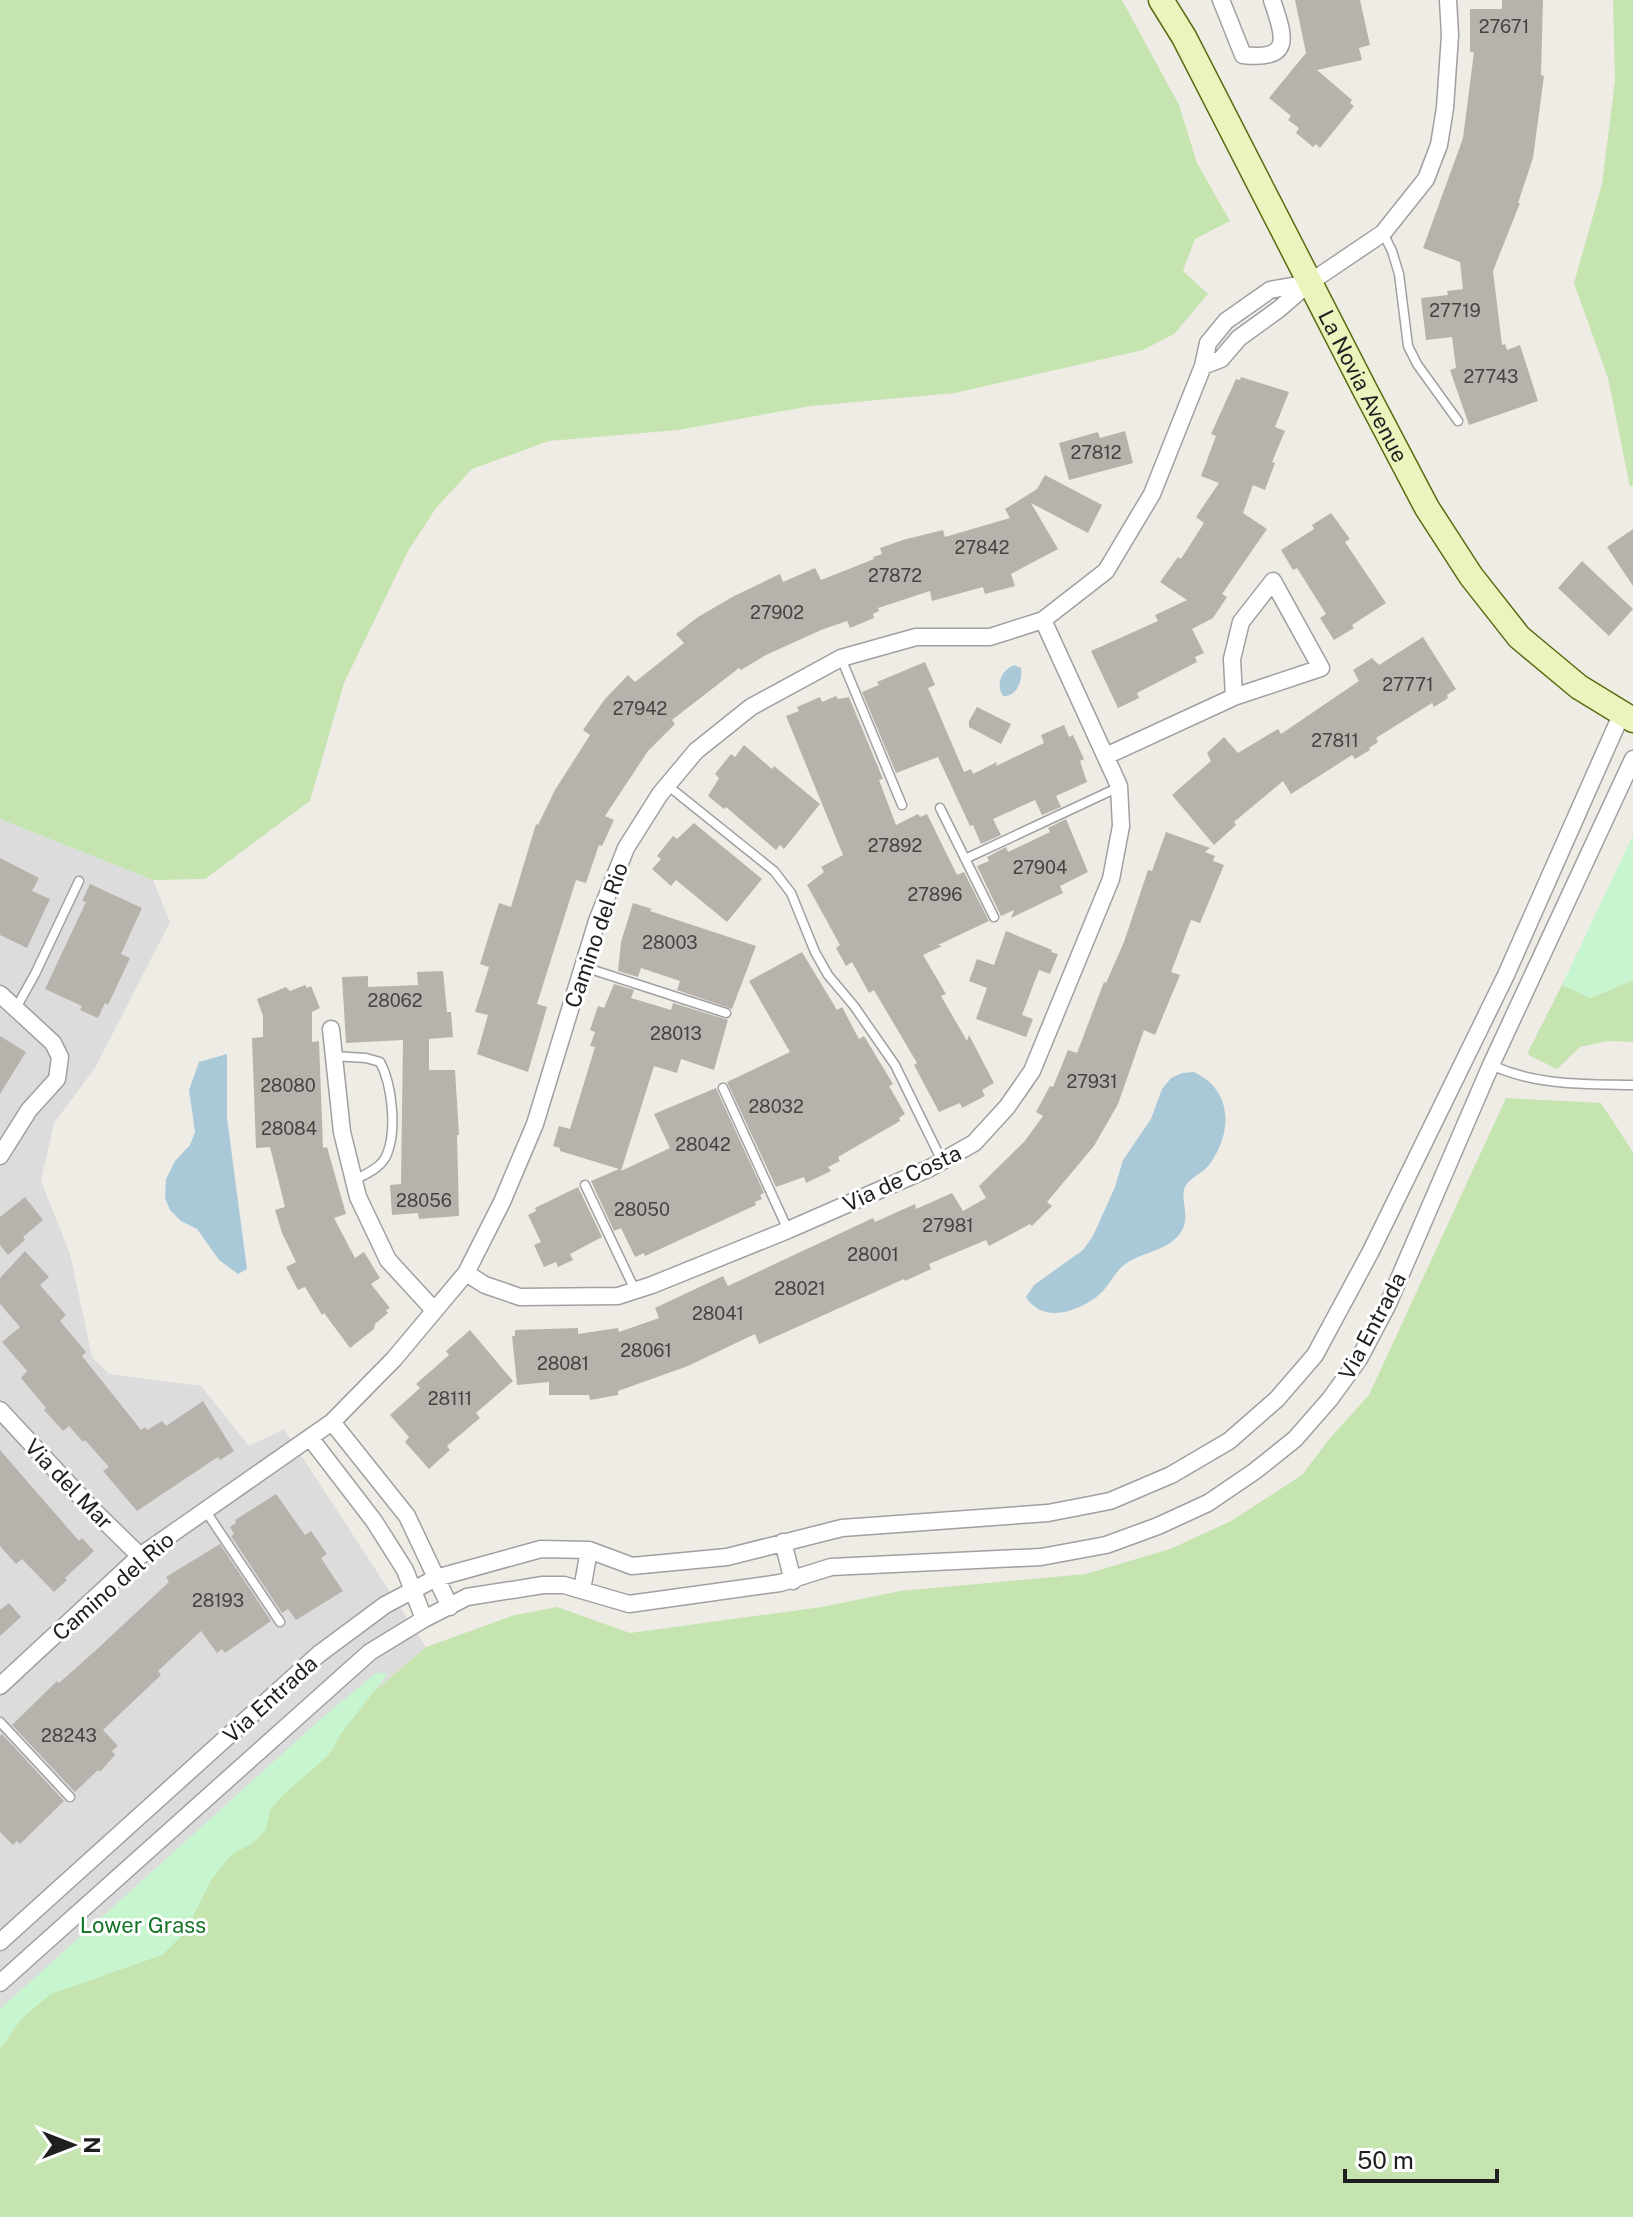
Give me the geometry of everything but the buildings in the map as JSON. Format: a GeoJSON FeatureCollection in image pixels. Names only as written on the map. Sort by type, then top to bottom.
{"type":"FeatureCollection","features":[{"type":"Feature","properties":{"kind":"main road","name":"La Novia Avenue"},"geometry":{"type":"LineString","coordinates":[[1161,0],[1184,37],[1427,508],[1471,576],[1519,637],[1579,687],[1628,717]]}},
{"type":"Feature","properties":{"kind":"street"},"geometry":{"type":"LineString","coordinates":[[1221,0],[1243,55],[1263,57],[1281,45],[1283,33],[1272,0]]}},
{"type":"Feature","properties":{"kind":"street"},"geometry":{"type":"LineString","coordinates":[[1203,366],[1221,359],[1239,338],[1309,283],[1383,233],[1426,179],[1439,145],[1445,108],[1450,35],[1448,0]]}},
{"type":"Feature","properties":{"kind":"street","name":"Camino del Rio"},"geometry":{"type":"LineString","coordinates":[[0,1686],[140,1556],[332,1422],[394,1359],[466,1273],[502,1202],[535,1124],[597,921],[626,848],[667,785],[696,751],[751,707],[841,658],[916,637],[990,637],[1043,620],[1106,571],[1152,494],[1203,366],[1208,343],[1226,321],[1270,290],[1309,283]]}},
{"type":"Feature","properties":{"kind":"street"},"geometry":{"type":"LineString","coordinates":[[1106,756],[1234,697],[1321,668],[1273,581],[1241,622],[1232,659],[1234,697]]}},
{"type":"Feature","properties":{"kind":"street","name":"Via de Costa"},"geometry":{"type":"LineString","coordinates":[[466,1273],[485,1285],[520,1297],[618,1296],[788,1230],[942,1161],[974,1143],[1007,1107],[1032,1071],[1111,879],[1121,826],[1119,786],[1043,620]]}},
{"type":"Feature","properties":{"kind":"street","name":"Via Entrada"},"geometry":{"type":"LineString","coordinates":[[0,1942],[319,1654],[385,1605],[436,1578],[541,1549],[589,1550],[632,1566],[727,1557],[842,1528],[1048,1513],[1110,1501],[1171,1475],[1229,1441],[1277,1399],[1315,1355],[1371,1251],[1628,717]]}},
{"type":"Feature","properties":{"kind":"street","name":"Via Entrada"},"geometry":{"type":"LineString","coordinates":[[0,1983],[370,1652],[467,1597],[543,1585],[564,1585],[629,1604],[793,1581],[831,1567],[1041,1557],[1106,1545],[1158,1526],[1208,1503],[1255,1471],[1295,1439],[1359,1359],[1388,1304],[1491,1065],[1633,759]]}},
{"type":"Feature","properties":{"kind":"street"},"geometry":{"type":"LineString","coordinates":[[0,994],[53,1043],[60,1057],[57,1079],[29,1110],[0,1156]]}},
{"type":"Feature","properties":{"kind":"street"},"geometry":{"type":"LineString","coordinates":[[331,1029],[342,1132],[353,1181],[388,1260],[433,1309]]}},
{"type":"Feature","properties":{"kind":"street"},"geometry":{"type":"LineString","coordinates":[[1467,1053],[1491,1065]]}},
{"type":"Feature","properties":{"kind":"street","name":"Via del Mar"},"geometry":{"type":"LineString","coordinates":[[0,1410],[140,1556]]}},
{"type":"Feature","properties":{"kind":"street"},"geometry":{"type":"LineString","coordinates":[[332,1422],[407,1516],[450,1607]]}},
{"type":"Feature","properties":{"kind":"street"},"geometry":{"type":"LineString","coordinates":[[311,1439],[374,1521],[405,1570],[424,1619]]}},
{"type":"Feature","properties":{"kind":"street"},"geometry":{"type":"LineString","coordinates":[[783,1542],[793,1581]]}},
{"type":"Feature","properties":{"kind":"street"},"geometry":{"type":"LineString","coordinates":[[582,1590],[589,1550]]}},
{"type":"Feature","properties":{"kind":"lane"},"geometry":{"type":"LineString","coordinates":[[1383,233],[1399,274],[1408,346],[1417,364],[1458,421]]}},
{"type":"Feature","properties":{"kind":"lane"},"geometry":{"type":"LineString","coordinates":[[1226,321],[1239,338]]}},
{"type":"Feature","properties":{"kind":"lane"},"geometry":{"type":"LineString","coordinates":[[841,658],[902,805]]}},
{"type":"Feature","properties":{"kind":"lane"},"geometry":{"type":"LineString","coordinates":[[667,785],[774,871],[791,893],[828,975],[895,1065],[942,1161]]}},
{"type":"Feature","properties":{"kind":"lane"},"geometry":{"type":"LineString","coordinates":[[965,859],[1119,786]]}},
{"type":"Feature","properties":{"kind":"lane"},"geometry":{"type":"LineString","coordinates":[[940,808],[994,917]]}},
{"type":"Feature","properties":{"kind":"lane"},"geometry":{"type":"LineString","coordinates":[[16,1008],[79,881]]}},
{"type":"Feature","properties":{"kind":"lane"},"geometry":{"type":"LineString","coordinates":[[583,967],[726,1013]]}},
{"type":"Feature","properties":{"kind":"lane"},"geometry":{"type":"LineString","coordinates":[[332,1056],[380,1062],[391,1093],[387,1155],[375,1169],[353,1181]]}},
{"type":"Feature","properties":{"kind":"lane"},"geometry":{"type":"LineString","coordinates":[[1491,1065],[1516,1076],[1547,1083],[1633,1085]]}},
{"type":"Feature","properties":{"kind":"lane"},"geometry":{"type":"LineString","coordinates":[[723,1088],[788,1230]]}},
{"type":"Feature","properties":{"kind":"lane"},"geometry":{"type":"LineString","coordinates":[[585,1185],[635,1290]]}},
{"type":"Feature","properties":{"kind":"lane"},"geometry":{"type":"LineString","coordinates":[[205,1510],[280,1622]]}},
{"type":"Feature","properties":{"kind":"lane"},"geometry":{"type":"LineString","coordinates":[[0,1722],[70,1797]]}},
{"type":"Feature","properties":{"kind":"shaded area"},"geometry":{"type":"Polygon","coordinates":[[[0,819],[153,880],[170,922],[95,1068],[54,1123],[41,1181],[70,1254],[92,1357],[109,1374],[201,1386],[249,1446],[284,1429],[426,1647],[134,1896],[0,2026],[0,819]]]}},
{"type":"Feature","properties":{"kind":"green space"},"geometry":{"type":"Polygon","coordinates":[[[0,0],[1122,0],[1179,105],[1197,163],[1230,221],[1195,239],[1183,271],[1208,294],[1174,334],[1143,350],[955,393],[811,406],[678,430],[549,441],[472,469],[436,508],[408,551],[344,683],[310,801],[205,879],[153,880],[0,819],[0,0]]]}},
{"type":"Feature","properties":{"kind":"green space"},"geometry":{"type":"Polygon","coordinates":[[[1613,0],[1633,0],[1633,486],[1630,487],[1608,378],[1574,283],[1602,184],[1615,81],[1613,0]]]}},
{"type":"Feature","properties":{"kind":"green space"},"geometry":{"type":"Polygon","coordinates":[[[1633,835],[1633,980],[1591,998],[1562,985],[1633,835]]]}},
{"type":"Feature","properties":{"kind":"green space"},"geometry":{"type":"Polygon","coordinates":[[[1633,980],[1633,1042],[1608,1041],[1580,1047],[1557,1069],[1527,1054],[1562,985],[1591,998],[1633,980]]]}},
{"type":"Feature","properties":{"kind":"green space"},"geometry":{"type":"Polygon","coordinates":[[[1506,1098],[1601,1103],[1633,1152],[1633,2217],[0,2217],[0,2026],[134,1896],[426,1647],[515,1615],[557,1607],[630,1633],[822,1607],[900,1591],[1086,1574],[1170,1549],[1231,1521],[1302,1475],[1369,1395],[1506,1098]]]}},
{"type":"Feature","properties":{"kind":"green space","name":"Lower Grass"},"geometry":{"type":"Polygon","coordinates":[[[376,1673],[386,1673],[386,1676],[340,1735],[329,1755],[270,1810],[266,1829],[254,1842],[231,1855],[211,1880],[184,1934],[162,1955],[51,1994],[23,2017],[0,2049],[0,2009],[324,1716],[376,1673]]]}},
{"type":"Feature","properties":{"kind":"water"},"geometry":{"type":"Polygon","coordinates":[[[1014,665],[1021,668],[1020,683],[1015,691],[1003,696],[1001,678],[1014,665]]]}},
{"type":"Feature","properties":{"kind":"water"},"geometry":{"type":"Polygon","coordinates":[[[227,1054],[227,1118],[247,1269],[238,1274],[219,1260],[197,1229],[181,1221],[170,1210],[165,1198],[166,1179],[175,1161],[190,1145],[195,1132],[189,1090],[199,1062],[227,1054]]]}},
{"type":"Feature","properties":{"kind":"water"},"geometry":{"type":"Polygon","coordinates":[[[1194,1072],[1216,1090],[1225,1113],[1225,1126],[1217,1153],[1184,1190],[1185,1220],[1181,1232],[1169,1244],[1124,1265],[1100,1294],[1082,1306],[1052,1313],[1033,1306],[1026,1297],[1034,1285],[1083,1250],[1093,1236],[1115,1187],[1123,1160],[1151,1119],[1162,1089],[1171,1078],[1194,1072]]]}}]}
